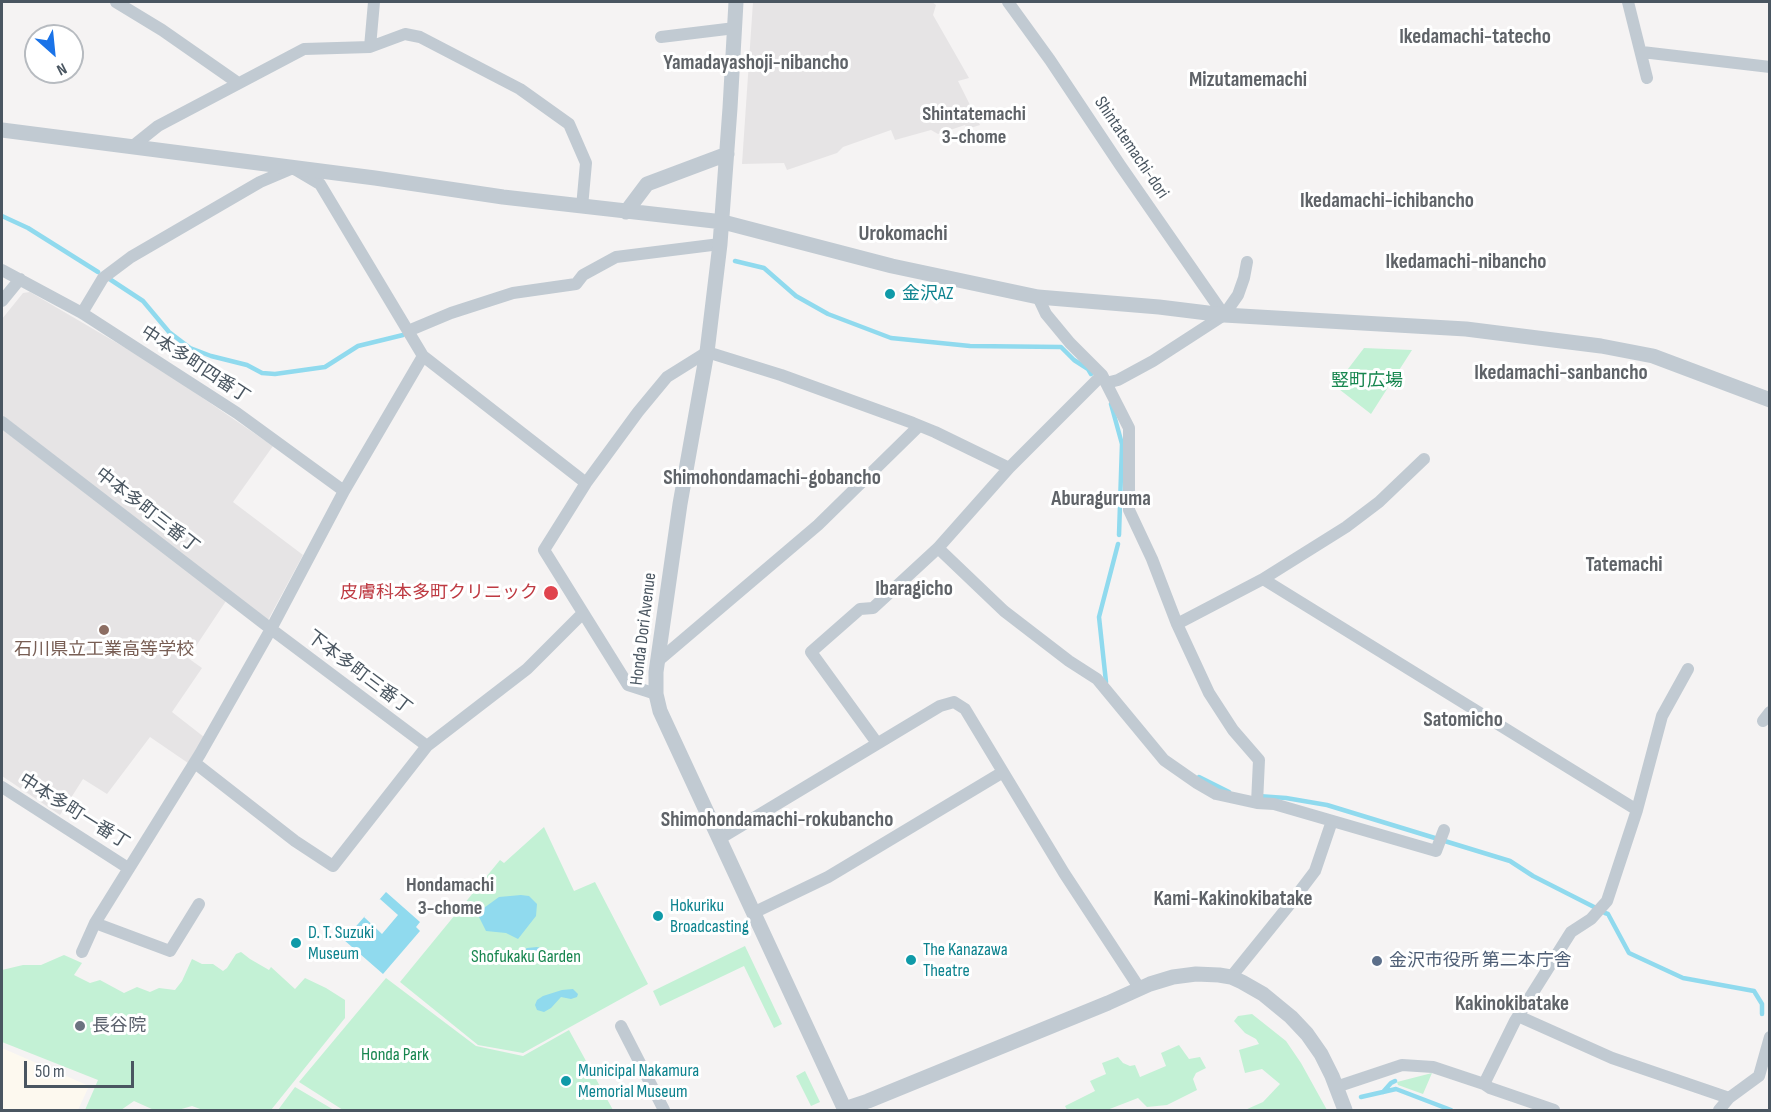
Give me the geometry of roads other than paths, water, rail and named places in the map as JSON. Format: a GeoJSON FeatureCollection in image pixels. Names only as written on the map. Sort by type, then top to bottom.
{"type":"FeatureCollection","features":[{"type":"Feature","properties":{"kind":"street"},"geometry":{"type":"LineString","coordinates":[[116,2],[162,30],[238,83]]}},
{"type":"Feature","properties":{"kind":"street"},"geometry":{"type":"LineString","coordinates":[[370,47],[374,2]]}},
{"type":"Feature","properties":{"kind":"street","name":"Honda Dori Avenue"},"geometry":{"type":"LineString","coordinates":[[736,2],[723,222],[707,352],[680,504],[655,683],[656,694],[660,711],[843,1110]]}},
{"type":"Feature","properties":{"kind":"street","name":"Shintatemachi-dori"},"geometry":{"type":"LineString","coordinates":[[1008,2],[1224,315]]}},
{"type":"Feature","properties":{"kind":"street"},"geometry":{"type":"LineString","coordinates":[[1628,2],[1647,78]]}},
{"type":"Feature","properties":{"kind":"street"},"geometry":{"type":"LineString","coordinates":[[661,37],[735,28]]}},
{"type":"Feature","properties":{"kind":"street"},"geometry":{"type":"LineString","coordinates":[[134,146],[158,126],[304,49],[370,47],[405,34],[420,37],[520,89],[569,124],[586,163],[582,207]]}},
{"type":"Feature","properties":{"kind":"street"},"geometry":{"type":"LineString","coordinates":[[1642,52],[1770,67]]}},
{"type":"Feature","properties":{"kind":"street"},"geometry":{"type":"LineString","coordinates":[[2,130],[375,178],[503,197],[723,222],[892,266],[1038,297],[1224,315],[1466,330],[1602,346],[1653,356],[1770,400]]}},
{"type":"Feature","properties":{"kind":"street"},"geometry":{"type":"LineString","coordinates":[[626,212],[647,184],[728,154]]}},
{"type":"Feature","properties":{"kind":"street"},"geometry":{"type":"LineString","coordinates":[[82,313],[103,278],[132,257],[260,182],[293,168]]}},
{"type":"Feature","properties":{"kind":"street"},"geometry":{"type":"LineString","coordinates":[[293,168],[320,184],[423,356],[586,483]]}},
{"type":"Feature","properties":{"kind":"street"},"geometry":{"type":"LineString","coordinates":[[408,331],[451,313],[513,293],[576,284],[583,275],[616,257],[720,244]]}},
{"type":"Feature","properties":{"kind":"street"},"geometry":{"type":"LineString","coordinates":[[877,743],[811,652],[860,609],[873,608],[938,548],[1009,468],[1104,379],[1118,380],[1154,361],[1224,315],[1238,295],[1247,262]]}},
{"type":"Feature","properties":{"kind":"street","name":"中本多町四番丁"},"geometry":{"type":"LineString","coordinates":[[2,270],[82,313],[237,413],[344,491]]}},
{"type":"Feature","properties":{"kind":"street"},"geometry":{"type":"LineString","coordinates":[[2,301],[20,279]]}},
{"type":"Feature","properties":{"kind":"street"},"geometry":{"type":"LineString","coordinates":[[1038,297],[1046,314],[1104,379],[1129,428],[1129,510],[1209,693],[1233,729],[1259,760],[1257,803]]}},
{"type":"Feature","properties":{"kind":"street"},"geometry":{"type":"LineString","coordinates":[[656,694],[628,685],[544,550],[586,483],[667,377],[707,352],[781,375],[935,432],[1009,468]]}},
{"type":"Feature","properties":{"kind":"street"},"geometry":{"type":"LineString","coordinates":[[82,952],[95,923],[195,763],[271,629],[344,491],[423,356]]}},
{"type":"Feature","properties":{"kind":"street","name":"中本多町三番丁"},"geometry":{"type":"LineString","coordinates":[[2,422],[271,629]]}},
{"type":"Feature","properties":{"kind":"street"},"geometry":{"type":"LineString","coordinates":[[658,661],[818,525],[919,426]]}},
{"type":"Feature","properties":{"kind":"street"},"geometry":{"type":"LineString","coordinates":[[1177,624],[1263,579],[1346,527],[1379,502],[1424,459]]}},
{"type":"Feature","properties":{"kind":"street"},"geometry":{"type":"LineString","coordinates":[[938,548],[1004,611],[1069,662],[1097,679],[1164,760],[1216,794],[1257,803],[1274,804],[1436,851],[1444,830]]}},
{"type":"Feature","properties":{"kind":"street"},"geometry":{"type":"LineString","coordinates":[[1263,579],[1637,810]]}},
{"type":"Feature","properties":{"kind":"street"},"geometry":{"type":"LineString","coordinates":[[195,763],[295,841],[333,866],[427,746],[527,669],[583,613]]}},
{"type":"Feature","properties":{"kind":"street","name":"下本多町三番丁"},"geometry":{"type":"LineString","coordinates":[[271,629],[427,746]]}},
{"type":"Feature","properties":{"kind":"street"},"geometry":{"type":"LineString","coordinates":[[1485,1084],[1518,1016],[1571,932],[1591,919],[1607,901],[1637,810],[1662,716],[1688,669]]}},
{"type":"Feature","properties":{"kind":"street"},"geometry":{"type":"LineString","coordinates":[[719,839],[940,706],[954,702],[965,709],[1064,873],[1140,989]]}},
{"type":"Feature","properties":{"kind":"street"},"geometry":{"type":"LineString","coordinates":[[753,913],[828,877],[1003,772]]}},
{"type":"Feature","properties":{"kind":"street","name":"中本多町一番丁"},"geometry":{"type":"LineString","coordinates":[[2,787],[128,868]]}},
{"type":"Feature","properties":{"kind":"street"},"geometry":{"type":"LineString","coordinates":[[1231,977],[1315,871],[1332,821]]}},
{"type":"Feature","properties":{"kind":"street"},"geometry":{"type":"LineString","coordinates":[[95,923],[170,951],[199,904]]}},
{"type":"Feature","properties":{"kind":"street"},"geometry":{"type":"LineString","coordinates":[[843,1110],[1161,980],[1184,975],[1208,974],[1231,977],[1263,994],[1291,1017],[1314,1044],[1327,1065],[1345,1110]]}},
{"type":"Feature","properties":{"kind":"street"},"geometry":{"type":"LineString","coordinates":[[1518,1016],[1612,1058],[1729,1098]]}},
{"type":"Feature","properties":{"kind":"street"},"geometry":{"type":"LineString","coordinates":[[621,1026],[664,1110]]}},
{"type":"Feature","properties":{"kind":"street"},"geometry":{"type":"LineString","coordinates":[[1719,1110],[1729,1098],[1764,1077],[1770,1037]]}},
{"type":"Feature","properties":{"kind":"street"},"geometry":{"type":"LineString","coordinates":[[1336,1087],[1402,1065],[1433,1067],[1554,1110]]}},
{"type":"Feature","properties":{"kind":"water"},"geometry":{"type":"Polygon","coordinates":[[[386,892],[420,922],[416,927],[420,931],[383,974],[344,940],[386,892]]]}},
{"type":"Feature","properties":{"kind":"water"},"geometry":{"type":"Polygon","coordinates":[[[529,896],[537,904],[536,916],[518,939],[506,933],[486,931],[477,913],[499,897],[529,896]]]}},
{"type":"Feature","properties":{"kind":"water"},"geometry":{"type":"Polygon","coordinates":[[[537,947],[553,951],[547,954],[549,958],[536,954],[525,959],[519,958],[518,954],[527,948],[537,947]]]}},
{"type":"Feature","properties":{"kind":"water"},"geometry":{"type":"Polygon","coordinates":[[[573,989],[578,994],[577,997],[571,999],[561,997],[544,1012],[537,1010],[535,1005],[537,1000],[543,996],[573,989]]]}},
{"type":"Feature","properties":{"kind":"waterway"},"geometry":{"type":"LineString","coordinates":[[2,216],[28,228],[98,272]]}},
{"type":"Feature","properties":{"kind":"waterway"},"geometry":{"type":"LineString","coordinates":[[735,261],[764,268],[796,296],[828,314],[891,338],[970,346],[1061,347],[1091,374]]}},
{"type":"Feature","properties":{"kind":"waterway"},"geometry":{"type":"LineString","coordinates":[[111,280],[143,301],[169,332],[190,348],[247,365],[262,373],[275,374],[325,367],[358,346],[403,335]]}},
{"type":"Feature","properties":{"kind":"waterway"},"geometry":{"type":"LineString","coordinates":[[1111,404],[1122,444],[1119,535]]}},
{"type":"Feature","properties":{"kind":"waterway"},"geometry":{"type":"LineString","coordinates":[[1106,682],[1099,617],[1118,544]]}},
{"type":"Feature","properties":{"kind":"waterway"},"geometry":{"type":"LineString","coordinates":[[1199,777],[1229,792]]}},
{"type":"Feature","properties":{"kind":"waterway"},"geometry":{"type":"LineString","coordinates":[[1258,796],[1327,805],[1510,861],[1533,876],[1596,908]]}},
{"type":"Feature","properties":{"kind":"waterway"},"geometry":{"type":"LineString","coordinates":[[1605,913],[1608,914],[1629,953],[1683,978],[1754,991],[1762,1004],[1762,1014]]}},
{"type":"Feature","properties":{"kind":"waterway"},"geometry":{"type":"LineString","coordinates":[[1383,1092],[1395,1081]]}},
{"type":"Feature","properties":{"kind":"waterway"},"geometry":{"type":"LineString","coordinates":[[1361,1097],[1396,1089],[1451,1110]]}},
{"type":"Feature","properties":{"kind":"place","name":"金沢AZ"},"geometry":{"type":"Point","coordinates":[890,294]}},
{"type":"Feature","properties":{"kind":"place","name":"皮膚科本多町クリニック"},"geometry":{"type":"Point","coordinates":[551,593]}},
{"type":"Feature","properties":{"kind":"place","name":"石川県立工業高等学校"},"geometry":{"type":"Point","coordinates":[104,630]}},
{"type":"Feature","properties":{"kind":"place","name":"Hokuriku Broadcasting"},"geometry":{"type":"Point","coordinates":[658,916]}},
{"type":"Feature","properties":{"kind":"place","name":"D. T. Suzuki Museum"},"geometry":{"type":"Point","coordinates":[296,943]}},
{"type":"Feature","properties":{"kind":"place","name":"The Kanazawa Theatre"},"geometry":{"type":"Point","coordinates":[911,960]}},
{"type":"Feature","properties":{"kind":"place","name":"金沢市役所 第二本庁舎"},"geometry":{"type":"Point","coordinates":[1377,961]}},
{"type":"Feature","properties":{"kind":"place","name":"長谷院"},"geometry":{"type":"Point","coordinates":[80,1026]}},
{"type":"Feature","properties":{"kind":"place","name":"Municipal Nakamura Memorial Museum"},"geometry":{"type":"Point","coordinates":[566,1081]}},
{"type":"Feature","properties":{"kind":"district","name":"Ikedamachi-tatecho"},"geometry":{"type":"Point","coordinates":[1475,38]}},
{"type":"Feature","properties":{"kind":"district","name":"Yamadayashoji-nibancho"},"geometry":{"type":"Point","coordinates":[756,64]}},
{"type":"Feature","properties":{"kind":"district","name":"Mizutamemachi"},"geometry":{"type":"Point","coordinates":[1248,81]}},
{"type":"Feature","properties":{"kind":"district","name":"Shintatemachi 3-chome"},"geometry":{"type":"Point","coordinates":[974,126]}},
{"type":"Feature","properties":{"kind":"district","name":"Ikedamachi-ichibancho"},"geometry":{"type":"Point","coordinates":[1387,202]}},
{"type":"Feature","properties":{"kind":"district","name":"Urokomachi"},"geometry":{"type":"Point","coordinates":[903,235]}},
{"type":"Feature","properties":{"kind":"district","name":"Ikedamachi-nibancho"},"geometry":{"type":"Point","coordinates":[1466,263]}},
{"type":"Feature","properties":{"kind":"district","name":"Ikedamachi-sanbancho"},"geometry":{"type":"Point","coordinates":[1561,374]}},
{"type":"Feature","properties":{"kind":"district","name":"Shimohondamachi-gobancho"},"geometry":{"type":"Point","coordinates":[772,479]}},
{"type":"Feature","properties":{"kind":"district","name":"Aburaguruma"},"geometry":{"type":"Point","coordinates":[1101,500]}},
{"type":"Feature","properties":{"kind":"district","name":"Tatemachi"},"geometry":{"type":"Point","coordinates":[1624,566]}},
{"type":"Feature","properties":{"kind":"district","name":"Ibaragicho"},"geometry":{"type":"Point","coordinates":[914,590]}},
{"type":"Feature","properties":{"kind":"district","name":"Satomicho"},"geometry":{"type":"Point","coordinates":[1463,721]}},
{"type":"Feature","properties":{"kind":"district","name":"Shimohondamachi-rokubancho"},"geometry":{"type":"Point","coordinates":[777,821]}},
{"type":"Feature","properties":{"kind":"district","name":"Hondamachi 3-chome"},"geometry":{"type":"Point","coordinates":[450,898]}},
{"type":"Feature","properties":{"kind":"district","name":"Kami-Kakinokibatake"},"geometry":{"type":"Point","coordinates":[1233,900]}},
{"type":"Feature","properties":{"kind":"district","name":"Kakinokibatake"},"geometry":{"type":"Point","coordinates":[1512,1005]}},
{"type":"Feature","properties":{"kind":"park label","name":"竪町広場"},"geometry":{"type":"Point","coordinates":[1367,381]}},
{"type":"Feature","properties":{"kind":"park label","name":"Shofukaku Garden"},"geometry":{"type":"Point","coordinates":[526,957]}},
{"type":"Feature","properties":{"kind":"park label","name":"Honda Park"},"geometry":{"type":"Point","coordinates":[395,1055]}}]}
